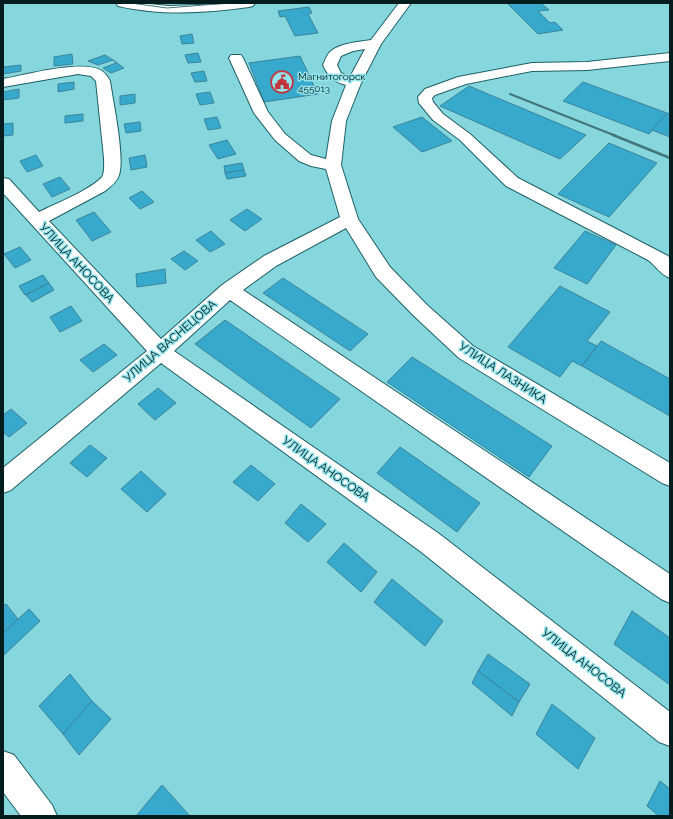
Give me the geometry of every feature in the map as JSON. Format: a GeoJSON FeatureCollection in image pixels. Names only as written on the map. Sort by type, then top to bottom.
{"type":"FeatureCollection","features":[{"type":"Feature","properties":{"kind":"street"},"geometry":{"type":"LineString","coordinates":[[122,3],[152,9],[169,10],[210,8],[249,3]]}},
{"type":"Feature","properties":{"kind":"street"},"geometry":{"type":"LineString","coordinates":[[236,58],[261,113],[280,138],[305,158],[333,165],[339,121],[354,83],[375,43],[405,3]]}},
{"type":"Feature","properties":{"kind":"street"},"geometry":{"type":"LineString","coordinates":[[354,83],[341,80],[334,75],[330,65],[335,54],[350,48],[375,43]]}},
{"type":"Feature","properties":{"kind":"street"},"geometry":{"type":"LineString","coordinates":[[670,57],[587,66],[532,67],[463,80],[430,92],[425,97],[426,103],[438,117],[465,137],[512,182],[654,256],[662,261],[670,272]]}},
{"type":"Feature","properties":{"kind":"street"},"geometry":{"type":"LineString","coordinates":[[3,83],[78,70],[96,73],[103,81],[112,156],[111,176],[106,183],[37,220]]}},
{"type":"Feature","properties":{"kind":"street","name":"УЛИЦА ЛАЗНИКА"},"geometry":{"type":"LineString","coordinates":[[333,165],[349,219],[383,272],[420,310],[466,352],[670,475]]}},
{"type":"Feature","properties":{"kind":"street","name":"УЛИЦА АНОСОВА"},"geometry":{"type":"LineString","coordinates":[[3,183],[160,352],[429,542],[670,731]]}},
{"type":"Feature","properties":{"kind":"street","name":"УЛИЦА ВАСНЕЦОВА"},"geometry":{"type":"LineString","coordinates":[[3,482],[160,352],[229,290],[270,261],[349,219]]}},
{"type":"Feature","properties":{"kind":"street"},"geometry":{"type":"LineString","coordinates":[[229,290],[670,590]]}},
{"type":"Feature","properties":{"kind":"street"},"geometry":{"type":"LineString","coordinates":[[3,766],[41,816]]}},
{"type":"Feature","properties":{"kind":"building"},"geometry":{"type":"Polygon","coordinates":[[[507,3],[541,3],[549,10],[538,11],[550,23],[555,22],[563,30],[538,34],[507,3]]]}},
{"type":"Feature","properties":{"kind":"building"},"geometry":{"type":"Polygon","coordinates":[[[309,7],[312,13],[308,14],[318,33],[295,36],[285,16],[280,17],[278,11],[309,7]]]}},
{"type":"Feature","properties":{"kind":"building"},"geometry":{"type":"Polygon","coordinates":[[[192,34],[194,43],[182,44],[180,36],[192,34]]]}},
{"type":"Feature","properties":{"kind":"building"},"geometry":{"type":"Polygon","coordinates":[[[198,53],[201,62],[188,63],[185,55],[198,53]]]}},
{"type":"Feature","properties":{"kind":"building"},"geometry":{"type":"Polygon","coordinates":[[[72,54],[73,64],[54,66],[54,57],[72,54]]]}},
{"type":"Feature","properties":{"kind":"building"},"geometry":{"type":"Polygon","coordinates":[[[105,55],[113,60],[98,65],[88,61],[105,55]]]}},
{"type":"Feature","properties":{"kind":"building"},"geometry":{"type":"Polygon","coordinates":[[[300,56],[318,94],[264,102],[249,63],[300,56]]]}},
{"type":"Feature","properties":{"kind":"building"},"geometry":{"type":"Polygon","coordinates":[[[113,60],[124,68],[111,73],[103,68],[116,63],[113,60]]]}},
{"type":"Feature","properties":{"kind":"building"},"geometry":{"type":"Polygon","coordinates":[[[21,65],[21,71],[3,74],[3,67],[21,65]]]}},
{"type":"Feature","properties":{"kind":"building"},"geometry":{"type":"Polygon","coordinates":[[[204,71],[207,81],[195,82],[191,73],[204,71]]]}},
{"type":"Feature","properties":{"kind":"building"},"geometry":{"type":"Polygon","coordinates":[[[74,82],[74,89],[58,92],[58,84],[74,82]]]}},
{"type":"Feature","properties":{"kind":"building"},"geometry":{"type":"Polygon","coordinates":[[[583,82],[667,113],[649,134],[563,101],[583,82]]]}},
{"type":"Feature","properties":{"kind":"building"},"geometry":{"type":"Polygon","coordinates":[[[469,86],[586,135],[560,159],[440,106],[469,86]]]}},
{"type":"Feature","properties":{"kind":"building"},"geometry":{"type":"Polygon","coordinates":[[[19,89],[19,98],[3,100],[3,92],[19,89]]]}},
{"type":"Feature","properties":{"kind":"building"},"geometry":{"type":"Polygon","coordinates":[[[210,92],[214,103],[200,105],[196,94],[210,92]]]}},
{"type":"Feature","properties":{"kind":"building"},"geometry":{"type":"Polygon","coordinates":[[[135,94],[135,103],[120,105],[120,96],[135,94]]]}},
{"type":"Feature","properties":{"kind":"building"},"geometry":{"type":"Polygon","coordinates":[[[667,113],[670,114],[670,137],[652,130],[667,113]]]}},
{"type":"Feature","properties":{"kind":"building"},"geometry":{"type":"Polygon","coordinates":[[[83,114],[83,121],[65,123],[65,116],[83,114]]]}},
{"type":"Feature","properties":{"kind":"building"},"geometry":{"type":"Polygon","coordinates":[[[217,117],[221,128],[208,130],[204,119],[217,117]]]}},
{"type":"Feature","properties":{"kind":"building"},"geometry":{"type":"Polygon","coordinates":[[[422,117],[452,141],[422,152],[393,127],[422,117]]]}},
{"type":"Feature","properties":{"kind":"building"},"geometry":{"type":"Polygon","coordinates":[[[140,122],[141,131],[126,133],[124,124],[140,122]]]}},
{"type":"Feature","properties":{"kind":"building"},"geometry":{"type":"Polygon","coordinates":[[[13,123],[13,135],[3,136],[3,124],[13,123]]]}},
{"type":"Feature","properties":{"kind":"building"},"geometry":{"type":"Polygon","coordinates":[[[227,140],[236,154],[218,159],[209,145],[227,140]]]}},
{"type":"Feature","properties":{"kind":"building"},"geometry":{"type":"Polygon","coordinates":[[[609,143],[657,163],[609,217],[558,194],[609,143]]]}},
{"type":"Feature","properties":{"kind":"building"},"geometry":{"type":"Polygon","coordinates":[[[36,155],[43,166],[27,172],[20,161],[36,155]]]}},
{"type":"Feature","properties":{"kind":"building"},"geometry":{"type":"Polygon","coordinates":[[[145,155],[147,167],[131,170],[129,158],[145,155]]]}},
{"type":"Feature","properties":{"kind":"building"},"geometry":{"type":"Polygon","coordinates":[[[242,163],[244,170],[225,173],[224,166],[242,163]]]}},
{"type":"Feature","properties":{"kind":"building"},"geometry":{"type":"Polygon","coordinates":[[[244,170],[246,176],[227,179],[225,173],[244,170]]]}},
{"type":"Feature","properties":{"kind":"building"},"geometry":{"type":"Polygon","coordinates":[[[60,177],[70,189],[52,197],[43,184],[60,177]]]}},
{"type":"Feature","properties":{"kind":"building"},"geometry":{"type":"Polygon","coordinates":[[[142,191],[154,202],[140,209],[129,198],[142,191]]]}},
{"type":"Feature","properties":{"kind":"building"},"geometry":{"type":"Polygon","coordinates":[[[247,209],[262,219],[245,231],[230,220],[247,209]]]}},
{"type":"Feature","properties":{"kind":"building"},"geometry":{"type":"Polygon","coordinates":[[[94,212],[111,232],[92,241],[76,220],[94,212]]]}},
{"type":"Feature","properties":{"kind":"building"},"geometry":{"type":"Polygon","coordinates":[[[211,231],[225,244],[210,252],[196,240],[211,231]]]}},
{"type":"Feature","properties":{"kind":"building"},"geometry":{"type":"Polygon","coordinates":[[[585,231],[616,245],[587,284],[554,268],[585,231]]]}},
{"type":"Feature","properties":{"kind":"building"},"geometry":{"type":"Polygon","coordinates":[[[20,247],[31,260],[15,268],[4,254],[20,247]]]}},
{"type":"Feature","properties":{"kind":"building"},"geometry":{"type":"Polygon","coordinates":[[[184,251],[198,261],[185,270],[171,259],[184,251]]]}},
{"type":"Feature","properties":{"kind":"building"},"geometry":{"type":"Polygon","coordinates":[[[165,269],[166,283],[137,287],[136,274],[165,269]]]}},
{"type":"Feature","properties":{"kind":"building"},"geometry":{"type":"Polygon","coordinates":[[[43,275],[49,283],[25,295],[19,286],[43,275]]]}},
{"type":"Feature","properties":{"kind":"building"},"geometry":{"type":"Polygon","coordinates":[[[283,278],[368,334],[350,351],[263,293],[283,278]]]}},
{"type":"Feature","properties":{"kind":"building"},"geometry":{"type":"Polygon","coordinates":[[[49,283],[54,290],[32,302],[26,295],[49,283]]]}},
{"type":"Feature","properties":{"kind":"building"},"geometry":{"type":"Polygon","coordinates":[[[560,286],[610,312],[587,341],[597,346],[582,366],[572,361],[560,377],[508,347],[560,286]]]}},
{"type":"Feature","properties":{"kind":"building"},"geometry":{"type":"Polygon","coordinates":[[[71,306],[82,321],[60,332],[50,317],[71,306]]]}},
{"type":"Feature","properties":{"kind":"building"},"geometry":{"type":"Polygon","coordinates":[[[225,320],[340,399],[311,428],[195,344],[225,320]]]}},
{"type":"Feature","properties":{"kind":"building"},"geometry":{"type":"Polygon","coordinates":[[[601,341],[670,379],[670,416],[582,366],[601,341]]]}},
{"type":"Feature","properties":{"kind":"building"},"geometry":{"type":"Polygon","coordinates":[[[104,344],[117,355],[93,372],[80,360],[104,344]]]}},
{"type":"Feature","properties":{"kind":"building"},"geometry":{"type":"Polygon","coordinates":[[[412,357],[552,446],[529,477],[387,382],[412,357]]]}},
{"type":"Feature","properties":{"kind":"building"},"geometry":{"type":"Polygon","coordinates":[[[158,388],[176,403],[155,420],[138,404],[158,388]]]}},
{"type":"Feature","properties":{"kind":"building"},"geometry":{"type":"Polygon","coordinates":[[[11,409],[27,423],[9,437],[3,432],[3,415],[11,409]]]}},
{"type":"Feature","properties":{"kind":"building"},"geometry":{"type":"Polygon","coordinates":[[[90,445],[107,458],[87,477],[70,463],[90,445]]]}},
{"type":"Feature","properties":{"kind":"building"},"geometry":{"type":"Polygon","coordinates":[[[400,447],[480,503],[457,532],[377,473],[400,447]]]}},
{"type":"Feature","properties":{"kind":"building"},"geometry":{"type":"Polygon","coordinates":[[[251,465],[275,484],[258,501],[233,482],[251,465]]]}},
{"type":"Feature","properties":{"kind":"building"},"geometry":{"type":"Polygon","coordinates":[[[141,471],[166,494],[147,512],[121,489],[141,471]]]}},
{"type":"Feature","properties":{"kind":"building"},"geometry":{"type":"Polygon","coordinates":[[[301,504],[326,524],[308,542],[285,523],[301,504]]]}},
{"type":"Feature","properties":{"kind":"building"},"geometry":{"type":"Polygon","coordinates":[[[344,543],[377,572],[361,592],[327,562],[344,543]]]}},
{"type":"Feature","properties":{"kind":"building"},"geometry":{"type":"Polygon","coordinates":[[[392,579],[443,621],[425,646],[374,602],[392,579]]]}},
{"type":"Feature","properties":{"kind":"building"},"geometry":{"type":"Polygon","coordinates":[[[6,604],[18,619],[3,633],[3,606],[6,604]]]}},
{"type":"Feature","properties":{"kind":"building"},"geometry":{"type":"Polygon","coordinates":[[[29,609],[40,621],[3,656],[3,633],[29,609]]]}},
{"type":"Feature","properties":{"kind":"building"},"geometry":{"type":"Polygon","coordinates":[[[632,611],[670,638],[670,685],[614,644],[632,611]]]}},
{"type":"Feature","properties":{"kind":"building"},"geometry":{"type":"Polygon","coordinates":[[[488,654],[530,684],[519,702],[478,671],[488,654]]]}},
{"type":"Feature","properties":{"kind":"building"},"geometry":{"type":"Polygon","coordinates":[[[478,671],[519,702],[512,716],[472,683],[478,671]]]}},
{"type":"Feature","properties":{"kind":"building"},"geometry":{"type":"Polygon","coordinates":[[[70,674],[92,701],[63,734],[39,706],[70,674]]]}},
{"type":"Feature","properties":{"kind":"building"},"geometry":{"type":"Polygon","coordinates":[[[92,701],[111,719],[79,755],[63,734],[92,701]]]}},
{"type":"Feature","properties":{"kind":"building"},"geometry":{"type":"Polygon","coordinates":[[[552,704],[595,738],[578,769],[536,734],[552,704]]]}},
{"type":"Feature","properties":{"kind":"building"},"geometry":{"type":"Polygon","coordinates":[[[660,781],[670,789],[670,816],[659,816],[647,806],[660,781]]]}},
{"type":"Feature","properties":{"kind":"building"},"geometry":{"type":"Polygon","coordinates":[[[162,785],[190,816],[136,816],[162,785]]]}},
{"type":"Feature","properties":{"kind":"tram line"},"geometry":{"type":"LineString","coordinates":[[131,3],[167,8],[228,3]]}},
{"type":"Feature","properties":{"kind":"railway"},"geometry":{"type":"LineString","coordinates":[[510,94],[616,136]]}},
{"type":"Feature","properties":{"kind":"railway"},"geometry":{"type":"LineString","coordinates":[[613,135],[670,158]]}},
{"type":"Feature","properties":{"kind":"place","name":"Магнитогорск 455013"},"geometry":{"type":"Point","coordinates":[282,82]}}]}
